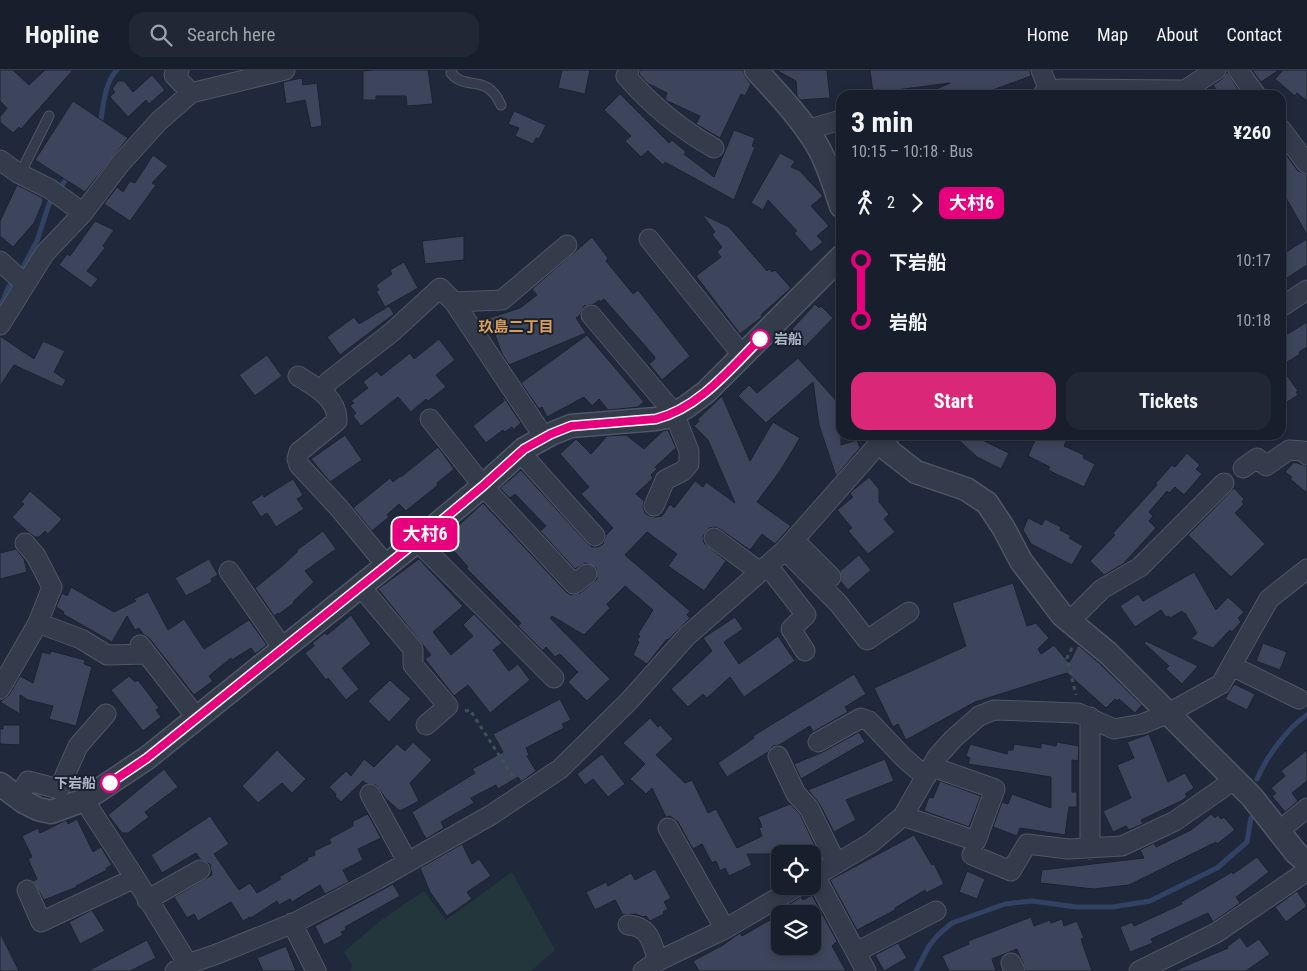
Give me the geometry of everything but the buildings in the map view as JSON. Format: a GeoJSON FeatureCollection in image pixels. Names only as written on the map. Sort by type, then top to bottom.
{"type":"FeatureCollection","features":[{"type":"Feature","properties":{"kind":"street"},"geometry":{"type":"LineString","coordinates":[[179,70],[174,75],[191,93]]}},
{"type":"Feature","properties":{"kind":"street"},"geometry":{"type":"LineString","coordinates":[[0,326],[13,273],[45,253],[83,213],[120,164],[159,121],[191,93],[285,70]]}},
{"type":"Feature","properties":{"kind":"street"},"geometry":{"type":"LineString","coordinates":[[629,70],[626,76],[643,96],[688,134],[714,148]]}},
{"type":"Feature","properties":{"kind":"street"},"geometry":{"type":"LineString","coordinates":[[756,70],[784,101],[806,130],[820,153],[836,190]]}},
{"type":"Feature","properties":{"kind":"street"},"geometry":{"type":"LineString","coordinates":[[1041,70],[1053,90]]}},
{"type":"Feature","properties":{"kind":"street"},"geometry":{"type":"LineString","coordinates":[[1185,90],[1216,70]]}},
{"type":"Feature","properties":{"kind":"street"},"geometry":{"type":"LineString","coordinates":[[1238,70],[1252,90]]}},
{"type":"Feature","properties":{"kind":"street"},"geometry":{"type":"LineString","coordinates":[[806,130],[836,121]]}},
{"type":"Feature","properties":{"kind":"street"},"geometry":{"type":"LineString","coordinates":[[1286,136],[1307,164]]}},
{"type":"Feature","properties":{"kind":"street"},"geometry":{"type":"LineString","coordinates":[[7,168],[55,193],[83,213]]}},
{"type":"Feature","properties":{"kind":"street"},"geometry":{"type":"LineString","coordinates":[[649,239],[743,356]]}},
{"type":"Feature","properties":{"kind":"street"},"geometry":{"type":"LineString","coordinates":[[454,302],[502,300],[567,246]]}},
{"type":"Feature","properties":{"kind":"street"},"geometry":{"type":"LineString","coordinates":[[0,784],[38,809],[51,812],[84,800],[147,758],[282,647],[417,541],[483,486],[520,452],[544,437],[571,426],[656,419],[674,413],[706,392],[836,262]]}},
{"type":"Feature","properties":{"kind":"street"},"geometry":{"type":"LineString","coordinates":[[328,382],[392,332],[440,288],[454,302],[544,437]]}},
{"type":"Feature","properties":{"kind":"street"},"geometry":{"type":"LineString","coordinates":[[1286,304],[1307,290]]}},
{"type":"Feature","properties":{"kind":"street"},"geometry":{"type":"LineString","coordinates":[[591,315],[674,413],[689,452],[689,464],[683,471],[665,480],[654,506]]}},
{"type":"Feature","properties":{"kind":"street"},"geometry":{"type":"LineString","coordinates":[[298,376],[322,391],[330,400],[337,415],[337,421],[299,452],[297,459],[299,465],[339,508],[386,564]]}},
{"type":"Feature","properties":{"kind":"street"},"geometry":{"type":"LineString","coordinates":[[430,419],[483,486],[574,584],[587,574]]}},
{"type":"Feature","properties":{"kind":"street"},"geometry":{"type":"LineString","coordinates":[[84,800],[148,900],[181,968],[292,923],[378,879],[491,815],[560,769],[628,701],[687,636],[789,545],[879,440]]}},
{"type":"Feature","properties":{"kind":"street"},"geometry":{"type":"LineString","coordinates":[[883,440],[903,463],[916,472],[966,489],[986,503],[1041,589],[1075,626],[1108,654],[1252,797],[1307,862]]}},
{"type":"Feature","properties":{"kind":"street"},"geometry":{"type":"LineString","coordinates":[[1243,468],[1257,458],[1266,466],[1289,450],[1307,454]]}},
{"type":"Feature","properties":{"kind":"street"},"geometry":{"type":"LineString","coordinates":[[520,452],[595,536]]}},
{"type":"Feature","properties":{"kind":"street"},"geometry":{"type":"LineString","coordinates":[[1075,626],[1102,589],[1140,567],[1224,482]]}},
{"type":"Feature","properties":{"kind":"street"},"geometry":{"type":"LineString","coordinates":[[714,538],[764,569],[806,615],[791,629],[806,651]]}},
{"type":"Feature","properties":{"kind":"street"},"geometry":{"type":"LineString","coordinates":[[417,541],[554,678]]}},
{"type":"Feature","properties":{"kind":"street"},"geometry":{"type":"LineString","coordinates":[[0,689],[38,623],[52,587],[36,556],[25,543]]}},
{"type":"Feature","properties":{"kind":"street"},"geometry":{"type":"LineString","coordinates":[[789,545],[831,577]]}},
{"type":"Feature","properties":{"kind":"street"},"geometry":{"type":"LineString","coordinates":[[789,545],[838,602],[867,640],[909,612]]}},
{"type":"Feature","properties":{"kind":"street"},"geometry":{"type":"LineString","coordinates":[[821,873],[871,843],[902,816],[930,772],[937,757],[980,716],[994,710],[1084,715],[1114,729],[1142,724],[1167,714],[1222,684],[1269,599],[1307,569]]}},
{"type":"Feature","properties":{"kind":"street"},"geometry":{"type":"LineString","coordinates":[[229,571],[282,647]]}},
{"type":"Feature","properties":{"kind":"street"},"geometry":{"type":"LineString","coordinates":[[360,586],[414,649],[413,665],[448,706],[426,725]]}},
{"type":"Feature","properties":{"kind":"street"},"geometry":{"type":"LineString","coordinates":[[38,623],[81,639],[108,655],[142,648],[196,717]]}},
{"type":"Feature","properties":{"kind":"street"},"geometry":{"type":"LineString","coordinates":[[1232,666],[1299,699]]}},
{"type":"Feature","properties":{"kind":"street"},"geometry":{"type":"LineString","coordinates":[[18,797],[28,782],[59,789],[78,746],[106,714]]}},
{"type":"Feature","properties":{"kind":"street"},"geometry":{"type":"LineString","coordinates":[[1084,715],[1090,848]]}},
{"type":"Feature","properties":{"kind":"street"},"geometry":{"type":"LineString","coordinates":[[818,742],[861,718],[869,721],[904,758],[930,772],[995,789],[976,841],[902,816]]}},
{"type":"Feature","properties":{"kind":"street"},"geometry":{"type":"LineString","coordinates":[[778,756],[796,794],[809,808],[836,863]]}},
{"type":"Feature","properties":{"kind":"street"},"geometry":{"type":"LineString","coordinates":[[972,855],[1010,871],[1027,844],[1068,848],[1122,846],[1175,821],[1234,780]]}},
{"type":"Feature","properties":{"kind":"street"},"geometry":{"type":"LineString","coordinates":[[370,794],[407,862]]}},
{"type":"Feature","properties":{"kind":"street"},"geometry":{"type":"LineString","coordinates":[[1279,831],[1307,808]]}},
{"type":"Feature","properties":{"kind":"street"},"geometry":{"type":"LineString","coordinates":[[668,828],[725,929]]}},
{"type":"Feature","properties":{"kind":"street"},"geometry":{"type":"LineString","coordinates":[[148,900],[200,870]]}},
{"type":"Feature","properties":{"kind":"street"},"geometry":{"type":"LineString","coordinates":[[1146,970],[1216,933],[1307,871]]}},
{"type":"Feature","properties":{"kind":"street"},"geometry":{"type":"LineString","coordinates":[[27,890],[41,922],[135,878]]}},
{"type":"Feature","properties":{"kind":"street"},"geometry":{"type":"LineString","coordinates":[[821,890],[866,971]]}},
{"type":"Feature","properties":{"kind":"street"},"geometry":{"type":"LineString","coordinates":[[628,925],[637,926],[647,932],[647,968],[725,929],[783,895]]}},
{"type":"Feature","properties":{"kind":"street"},"geometry":{"type":"LineString","coordinates":[[856,952],[936,911]]}},
{"type":"Feature","properties":{"kind":"street"},"geometry":{"type":"LineString","coordinates":[[292,923],[316,971]]}},
{"type":"Feature","properties":{"kind":"lane"},"geometry":{"type":"LineString","coordinates":[[452,70],[451,74],[456,80],[486,86],[493,90],[501,105]]}},
{"type":"Feature","properties":{"kind":"lane"},"geometry":{"type":"LineString","coordinates":[[7,168],[49,116]]}},
{"type":"Feature","properties":{"kind":"path"},"geometry":{"type":"LineString","coordinates":[[1075,626],[1067,658],[1077,700],[1084,715]]}},
{"type":"Feature","properties":{"kind":"path"},"geometry":{"type":"LineString","coordinates":[[448,706],[458,712],[470,710],[524,793]]}},
{"type":"Feature","properties":{"kind":"shaded area"},"geometry":{"type":"Polygon","coordinates":[[[512,872],[555,950],[531,971],[351,971],[352,965],[344,952],[380,921],[424,891],[446,920],[512,872]]]}},
{"type":"Feature","properties":{"kind":"waterway"},"geometry":{"type":"LineString","coordinates":[[100,126],[109,82],[117,70]]}},
{"type":"Feature","properties":{"kind":"waterway"},"geometry":{"type":"LineString","coordinates":[[0,308],[8,288],[22,269],[37,241],[49,204],[69,175]]}},
{"type":"Feature","properties":{"kind":"waterway"},"geometry":{"type":"LineString","coordinates":[[1257,779],[1278,744],[1307,715]]}},
{"type":"Feature","properties":{"kind":"waterway"},"geometry":{"type":"LineString","coordinates":[[916,971],[929,946],[952,923],[1005,904],[1032,901],[1077,907],[1113,907],[1150,901],[1217,868],[1247,842],[1251,818]]}},
{"type":"Feature","properties":{"kind":"bus line","name":"大村6"},"geometry":{"type":"LineString","coordinates":[[110,783],[147,758],[387,565],[483,486],[524,449],[551,434],[571,426],[588,426],[667,417],[686,407],[706,392],[760,339]]}},
{"type":"Feature","properties":{"kind":"place","name":"岩船"},"geometry":{"type":"Point","coordinates":[760,339]}},
{"type":"Feature","properties":{"kind":"place","name":"下岩船"},"geometry":{"type":"Point","coordinates":[110,783]}},
{"type":"Feature","properties":{"kind":"district","name":"玖島二丁目"},"geometry":{"type":"Point","coordinates":[516,327]}}]}
